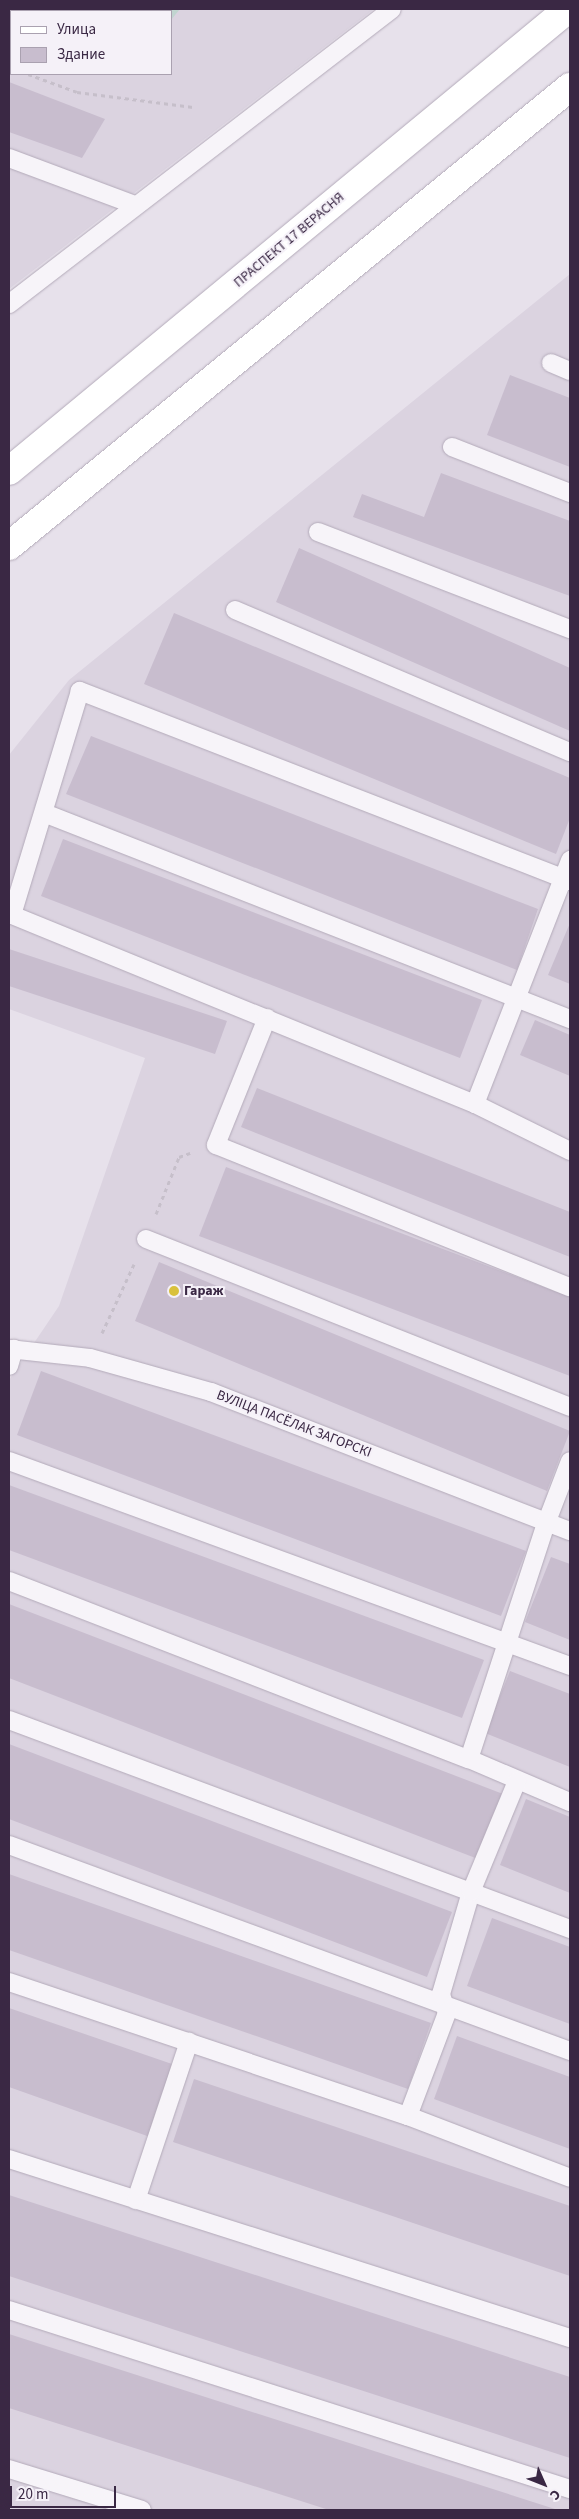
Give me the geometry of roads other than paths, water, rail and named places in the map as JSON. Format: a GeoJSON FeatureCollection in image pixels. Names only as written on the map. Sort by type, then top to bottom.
{"type":"FeatureCollection","features":[{"type":"Feature","properties":{"kind":"main road","name":"ПРАСПЕКТ 17 ВЕРАСНЯ"},"geometry":{"type":"LineString","coordinates":[[9,471],[568,9]]}},
{"type":"Feature","properties":{"kind":"main road"},"geometry":{"type":"LineString","coordinates":[[9,546],[570,87]]}},
{"type":"Feature","properties":{"kind":"lane"},"geometry":{"type":"LineString","coordinates":[[13,295],[135,205],[392,9]]}},
{"type":"Feature","properties":{"kind":"lane"},"geometry":{"type":"LineString","coordinates":[[9,158],[135,205]]}},
{"type":"Feature","properties":{"kind":"lane"},"geometry":{"type":"LineString","coordinates":[[551,363],[570,371]]}},
{"type":"Feature","properties":{"kind":"lane"},"geometry":{"type":"LineString","coordinates":[[452,447],[570,493]]}},
{"type":"Feature","properties":{"kind":"lane"},"geometry":{"type":"LineString","coordinates":[[318,532],[570,629]]}},
{"type":"Feature","properties":{"kind":"lane"},"geometry":{"type":"LineString","coordinates":[[235,610],[570,752]]}},
{"type":"Feature","properties":{"kind":"lane"},"geometry":{"type":"LineString","coordinates":[[567,879],[80,690],[12,915],[475,1104],[570,1151]]}},
{"type":"Feature","properties":{"kind":"lane"},"geometry":{"type":"LineString","coordinates":[[44,813],[570,1019]]}},
{"type":"Feature","properties":{"kind":"lane"},"geometry":{"type":"LineString","coordinates":[[475,1104],[516,998],[567,879],[570,860]]}},
{"type":"Feature","properties":{"kind":"lane"},"geometry":{"type":"LineString","coordinates":[[267,1018],[216,1145],[570,1288]]}},
{"type":"Feature","properties":{"kind":"lane"},"geometry":{"type":"LineString","coordinates":[[146,1239],[570,1408]]}},
{"type":"Feature","properties":{"kind":"lane","name":"ВУЛІЦА ПАСЁЛАК ЗАГОРСКІ"},"geometry":{"type":"LineString","coordinates":[[10,1355],[90,1358],[211,1392],[547,1521],[570,1532]]}},
{"type":"Feature","properties":{"kind":"lane"},"geometry":{"type":"LineString","coordinates":[[9,1461],[570,1666]]}},
{"type":"Feature","properties":{"kind":"lane"},"geometry":{"type":"LineString","coordinates":[[469,1758],[505,1643],[570,1461]]}},
{"type":"Feature","properties":{"kind":"lane"},"geometry":{"type":"LineString","coordinates":[[9,1581],[469,1758],[517,1781],[570,1802]]}},
{"type":"Feature","properties":{"kind":"lane"},"geometry":{"type":"LineString","coordinates":[[9,1720],[570,1929]]}},
{"type":"Feature","properties":{"kind":"lane"},"geometry":{"type":"LineString","coordinates":[[408,2116],[447,2013],[440,1994],[471,1892],[517,1781]]}},
{"type":"Feature","properties":{"kind":"lane"},"geometry":{"type":"LineString","coordinates":[[9,1845],[570,2051]]}},
{"type":"Feature","properties":{"kind":"lane"},"geometry":{"type":"LineString","coordinates":[[9,1982],[408,2116],[570,2178]]}},
{"type":"Feature","properties":{"kind":"lane"},"geometry":{"type":"LineString","coordinates":[[136,2200],[189,2042]]}},
{"type":"Feature","properties":{"kind":"lane"},"geometry":{"type":"LineString","coordinates":[[9,2159],[570,2338]]}},
{"type":"Feature","properties":{"kind":"lane"},"geometry":{"type":"LineString","coordinates":[[9,2310],[570,2489]]}},
{"type":"Feature","properties":{"kind":"lane"},"geometry":{"type":"LineString","coordinates":[[9,2469],[142,2510]]}},
{"type":"Feature","properties":{"kind":"place","name":"Гараж"},"geometry":{"type":"Point","coordinates":[174,1291]}}]}
